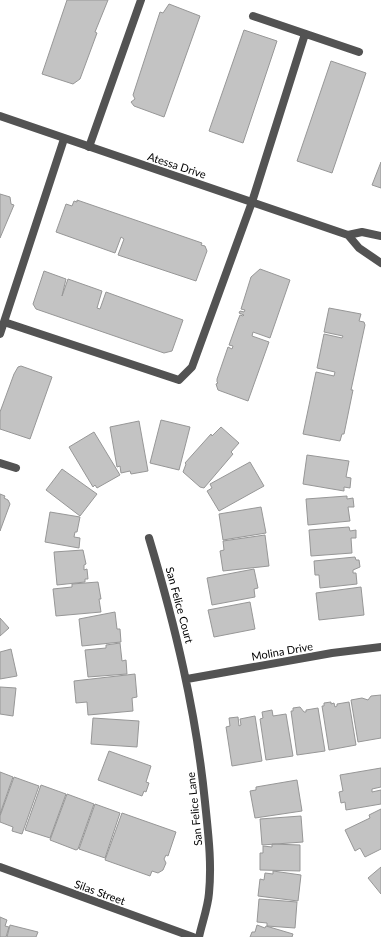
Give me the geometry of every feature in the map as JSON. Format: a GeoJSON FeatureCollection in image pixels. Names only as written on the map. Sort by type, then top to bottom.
{"type":"FeatureCollection","features":[{"type":"Feature","properties":{"kind":"street"},"geometry":{"type":"LineString","coordinates":[[89,148],[141,0]]}},
{"type":"Feature","properties":{"kind":"street"},"geometry":{"type":"LineString","coordinates":[[253,16],[359,52]]}},
{"type":"Feature","properties":{"kind":"street"},"geometry":{"type":"LineString","coordinates":[[4,322],[179,380],[192,367],[252,202],[305,34]]}},
{"type":"Feature","properties":{"kind":"street","name":"Atessa Drive"},"geometry":{"type":"LineString","coordinates":[[0,116],[89,148],[348,235],[359,248],[381,262]]}},
{"type":"Feature","properties":{"kind":"street"},"geometry":{"type":"LineString","coordinates":[[0,334],[64,139]]}},
{"type":"Feature","properties":{"kind":"street","name":"Atessa Drive"},"geometry":{"type":"LineString","coordinates":[[348,235],[362,232],[381,236]]}},
{"type":"Feature","properties":{"kind":"street"},"geometry":{"type":"LineString","coordinates":[[0,463],[16,468]]}},
{"type":"Feature","properties":{"kind":"street","name":"San Felice Court"},"geometry":{"type":"LineString","coordinates":[[149,538],[171,609],[187,680]]}},
{"type":"Feature","properties":{"kind":"street","name":"Molina Drive"},"geometry":{"type":"LineString","coordinates":[[187,680],[332,653],[381,647]]}},
{"type":"Feature","properties":{"kind":"street","name":"San Felice Lane"},"geometry":{"type":"LineString","coordinates":[[187,680],[200,753],[210,854],[209,893],[199,937]]}},
{"type":"Feature","properties":{"kind":"street","name":"Silas Street"},"geometry":{"type":"LineString","coordinates":[[0,867],[193,937]]}},
{"type":"Feature","properties":{"kind":"building"},"geometry":{"type":"Polygon","coordinates":[[[67,0],[108,0],[95,32],[97,33],[80,79],[73,84],[42,74],[67,0]]]}},
{"type":"Feature","properties":{"kind":"building"},"geometry":{"type":"Polygon","coordinates":[[[169,4],[200,16],[164,117],[134,106],[131,102],[135,99],[133,95],[160,12],[163,13],[169,4]]]}},
{"type":"Feature","properties":{"kind":"building"},"geometry":{"type":"Polygon","coordinates":[[[244,30],[277,41],[243,143],[209,131],[244,30]]]}},
{"type":"Feature","properties":{"kind":"building"},"geometry":{"type":"Polygon","coordinates":[[[331,61],[366,73],[332,173],[297,161],[331,61]]]}},
{"type":"Feature","properties":{"kind":"building"},"geometry":{"type":"Polygon","coordinates":[[[381,162],[381,188],[372,185],[381,162]]]}},
{"type":"Feature","properties":{"kind":"building"},"geometry":{"type":"Polygon","coordinates":[[[0,194],[10,197],[11,204],[14,205],[0,238],[0,194]]]}},
{"type":"Feature","properties":{"kind":"building"},"geometry":{"type":"Polygon","coordinates":[[[77,200],[202,243],[201,245],[205,246],[207,251],[196,281],[118,255],[124,239],[121,237],[115,253],[56,232],[66,204],[72,206],[74,201],[77,202],[77,200]]]}},
{"type":"Feature","properties":{"kind":"building"},"geometry":{"type":"Polygon","coordinates":[[[260,269],[290,280],[270,338],[253,332],[252,336],[269,342],[248,401],[218,390],[216,384],[218,383],[217,379],[228,347],[232,349],[233,346],[229,345],[240,315],[244,315],[239,313],[240,311],[244,312],[245,310],[241,309],[251,277],[260,269]]]}},
{"type":"Feature","properties":{"kind":"building"},"geometry":{"type":"Polygon","coordinates":[[[44,271],[66,279],[62,296],[68,279],[102,291],[97,308],[100,309],[106,292],[183,320],[172,351],[164,353],[36,309],[33,304],[44,271]]]}},
{"type":"Feature","properties":{"kind":"building"},"geometry":{"type":"Polygon","coordinates":[[[329,308],[361,314],[359,321],[364,322],[365,325],[351,390],[353,390],[344,434],[342,434],[340,441],[303,434],[316,372],[334,376],[335,372],[317,368],[324,334],[342,338],[343,336],[324,332],[329,308]]]}},
{"type":"Feature","properties":{"kind":"building"},"geometry":{"type":"Polygon","coordinates":[[[21,366],[52,377],[30,439],[0,429],[0,412],[14,374],[18,367],[21,366]]]}},
{"type":"Feature","properties":{"kind":"building"},"geometry":{"type":"Polygon","coordinates":[[[161,420],[190,427],[179,470],[150,463],[161,420]]]}},
{"type":"Feature","properties":{"kind":"building"},"geometry":{"type":"Polygon","coordinates":[[[139,421],[148,471],[131,474],[130,471],[121,473],[120,466],[117,467],[110,427],[139,421]]]}},
{"type":"Feature","properties":{"kind":"building"},"geometry":{"type":"Polygon","coordinates":[[[221,427],[239,443],[231,452],[233,454],[204,488],[200,487],[183,472],[185,463],[211,434],[212,436],[221,427]]]}},
{"type":"Feature","properties":{"kind":"building"},"geometry":{"type":"Polygon","coordinates":[[[94,432],[120,475],[97,488],[95,485],[93,487],[69,447],[94,432]]]}},
{"type":"Feature","properties":{"kind":"building"},"geometry":{"type":"Polygon","coordinates":[[[307,455],[349,461],[346,477],[351,478],[350,488],[344,487],[344,491],[303,484],[307,455]]]}},
{"type":"Feature","properties":{"kind":"building"},"geometry":{"type":"Polygon","coordinates":[[[250,462],[264,486],[219,511],[207,491],[212,488],[210,484],[250,462]]]}},
{"type":"Feature","properties":{"kind":"building"},"geometry":{"type":"Polygon","coordinates":[[[62,469],[97,494],[80,516],[46,490],[62,469]]]}},
{"type":"Feature","properties":{"kind":"building"},"geometry":{"type":"Polygon","coordinates":[[[0,494],[5,496],[4,498],[8,500],[10,504],[0,531],[0,494]]]}},
{"type":"Feature","properties":{"kind":"building"},"geometry":{"type":"Polygon","coordinates":[[[347,496],[347,499],[353,498],[354,507],[348,507],[350,521],[308,525],[306,499],[347,496]]]}},
{"type":"Feature","properties":{"kind":"building"},"geometry":{"type":"Polygon","coordinates":[[[261,507],[266,533],[223,540],[219,514],[261,507]]]}},
{"type":"Feature","properties":{"kind":"building"},"geometry":{"type":"Polygon","coordinates":[[[50,512],[80,517],[77,532],[75,532],[74,537],[80,538],[79,548],[45,542],[50,512]]]}},
{"type":"Feature","properties":{"kind":"building"},"geometry":{"type":"Polygon","coordinates":[[[349,527],[350,531],[356,530],[356,538],[351,538],[352,553],[311,556],[309,530],[349,527]]]}},
{"type":"Feature","properties":{"kind":"building"},"geometry":{"type":"Polygon","coordinates":[[[265,535],[269,566],[223,571],[220,551],[224,550],[223,541],[265,535]]]}},
{"type":"Feature","properties":{"kind":"building"},"geometry":{"type":"Polygon","coordinates":[[[83,550],[86,564],[84,565],[84,570],[87,569],[88,579],[85,579],[85,582],[57,585],[54,552],[83,550]]]}},
{"type":"Feature","properties":{"kind":"building"},"geometry":{"type":"Polygon","coordinates":[[[355,557],[356,560],[359,560],[360,567],[353,570],[353,573],[356,573],[357,584],[320,588],[319,575],[315,575],[314,561],[355,557]]]}},
{"type":"Feature","properties":{"kind":"building"},"geometry":{"type":"Polygon","coordinates":[[[254,569],[258,588],[254,589],[255,597],[212,605],[207,578],[254,569]]]}},
{"type":"Feature","properties":{"kind":"building"},"geometry":{"type":"Polygon","coordinates":[[[98,582],[101,599],[99,599],[101,612],[56,616],[53,589],[72,587],[72,584],[98,582]]]}},
{"type":"Feature","properties":{"kind":"building"},"geometry":{"type":"Polygon","coordinates":[[[361,587],[364,615],[319,620],[316,593],[361,587]]]}},
{"type":"Feature","properties":{"kind":"building"},"geometry":{"type":"Polygon","coordinates":[[[250,602],[255,629],[214,637],[208,610],[250,602]]]}},
{"type":"Feature","properties":{"kind":"building"},"geometry":{"type":"Polygon","coordinates":[[[115,612],[117,629],[120,629],[121,642],[82,646],[79,619],[115,612]]]}},
{"type":"Feature","properties":{"kind":"building"},"geometry":{"type":"Polygon","coordinates":[[[0,618],[9,628],[0,636],[0,618]]]}},
{"type":"Feature","properties":{"kind":"building"},"geometry":{"type":"Polygon","coordinates":[[[120,643],[122,661],[126,660],[127,674],[88,677],[85,650],[106,648],[106,645],[120,643]]]}},
{"type":"Feature","properties":{"kind":"building"},"geometry":{"type":"Polygon","coordinates":[[[11,649],[17,676],[0,679],[0,652],[11,649]]]}},
{"type":"Feature","properties":{"kind":"building"},"geometry":{"type":"Polygon","coordinates":[[[135,674],[137,697],[132,698],[133,711],[88,715],[87,702],[76,703],[74,681],[135,674]]]}},
{"type":"Feature","properties":{"kind":"building"},"geometry":{"type":"Polygon","coordinates":[[[0,687],[16,688],[13,716],[0,714],[0,687]]]}},
{"type":"Feature","properties":{"kind":"building"},"geometry":{"type":"Polygon","coordinates":[[[381,695],[381,738],[358,742],[351,700],[362,698],[368,700],[371,696],[381,695]]]}},
{"type":"Feature","properties":{"kind":"building"},"geometry":{"type":"Polygon","coordinates":[[[331,702],[331,704],[334,703],[335,707],[337,704],[349,702],[356,745],[329,750],[322,706],[324,706],[324,703],[331,702]]]}},
{"type":"Feature","properties":{"kind":"building"},"geometry":{"type":"Polygon","coordinates":[[[300,707],[304,712],[306,712],[306,710],[318,708],[325,751],[297,755],[291,711],[293,711],[293,708],[300,707]]]}},
{"type":"Feature","properties":{"kind":"building"},"geometry":{"type":"Polygon","coordinates":[[[272,710],[273,716],[286,714],[293,756],[266,760],[260,719],[263,718],[262,712],[272,710]]]}},
{"type":"Feature","properties":{"kind":"building"},"geometry":{"type":"Polygon","coordinates":[[[255,716],[262,761],[232,766],[226,727],[230,726],[229,718],[238,717],[239,726],[241,725],[240,719],[255,716]]]}},
{"type":"Feature","properties":{"kind":"building"},"geometry":{"type":"Polygon","coordinates":[[[93,718],[139,721],[137,747],[91,744],[93,718]]]}},
{"type":"Feature","properties":{"kind":"building"},"geometry":{"type":"Polygon","coordinates":[[[109,751],[151,766],[146,782],[149,783],[146,792],[144,791],[142,796],[98,780],[109,751]]]}},
{"type":"Feature","properties":{"kind":"building"},"geometry":{"type":"Polygon","coordinates":[[[381,768],[381,787],[372,789],[372,792],[381,790],[381,804],[346,810],[345,802],[341,803],[339,792],[343,791],[340,775],[381,768]]]}},
{"type":"Feature","properties":{"kind":"building"},"geometry":{"type":"Polygon","coordinates":[[[0,772],[13,777],[0,814],[0,772]]]}},
{"type":"Feature","properties":{"kind":"building"},"geometry":{"type":"Polygon","coordinates":[[[14,777],[39,786],[22,834],[12,831],[13,827],[0,822],[0,816],[14,777]]]}},
{"type":"Feature","properties":{"kind":"building"},"geometry":{"type":"Polygon","coordinates":[[[297,780],[302,811],[255,818],[250,791],[256,790],[256,787],[297,780]]]}},
{"type":"Feature","properties":{"kind":"building"},"geometry":{"type":"Polygon","coordinates":[[[41,785],[66,794],[50,838],[25,830],[41,785]]]}},
{"type":"Feature","properties":{"kind":"building"},"geometry":{"type":"Polygon","coordinates":[[[67,794],[94,804],[78,849],[76,850],[50,840],[67,794]]]}},
{"type":"Feature","properties":{"kind":"building"},"geometry":{"type":"Polygon","coordinates":[[[95,804],[120,813],[105,858],[79,849],[95,804]]]}},
{"type":"Feature","properties":{"kind":"building"},"geometry":{"type":"Polygon","coordinates":[[[381,809],[381,849],[365,857],[360,848],[355,851],[345,830],[370,818],[369,815],[381,809]]]}},
{"type":"Feature","properties":{"kind":"building"},"geometry":{"type":"Polygon","coordinates":[[[122,813],[176,832],[168,856],[166,855],[164,859],[166,863],[163,870],[158,873],[152,871],[150,876],[105,860],[122,813]]]}},
{"type":"Feature","properties":{"kind":"building"},"geometry":{"type":"Polygon","coordinates":[[[301,816],[303,842],[262,845],[260,819],[301,816]]]}},
{"type":"Feature","properties":{"kind":"building"},"geometry":{"type":"Polygon","coordinates":[[[272,844],[300,845],[300,871],[260,870],[260,853],[263,853],[263,846],[272,847],[272,844]]]}},
{"type":"Feature","properties":{"kind":"building"},"geometry":{"type":"Polygon","coordinates":[[[381,867],[381,894],[368,878],[381,867]]]}},
{"type":"Feature","properties":{"kind":"building"},"geometry":{"type":"Polygon","coordinates":[[[273,871],[301,875],[298,901],[258,896],[260,879],[264,880],[265,873],[273,874],[273,871]]]}},
{"type":"Feature","properties":{"kind":"building"},"geometry":{"type":"Polygon","coordinates":[[[259,899],[297,902],[295,928],[267,926],[267,923],[257,922],[259,899]]]}},
{"type":"Feature","properties":{"kind":"building"},"geometry":{"type":"Polygon","coordinates":[[[0,917],[7,920],[5,926],[9,927],[6,937],[0,937],[0,917]]]}},
{"type":"Feature","properties":{"kind":"building"},"geometry":{"type":"Polygon","coordinates":[[[10,925],[38,932],[36,937],[7,937],[10,925]]]}},
{"type":"Feature","properties":{"kind":"building"},"geometry":{"type":"Polygon","coordinates":[[[257,925],[265,928],[266,926],[293,934],[292,937],[250,937],[252,932],[255,932],[257,925]]]}}]}
